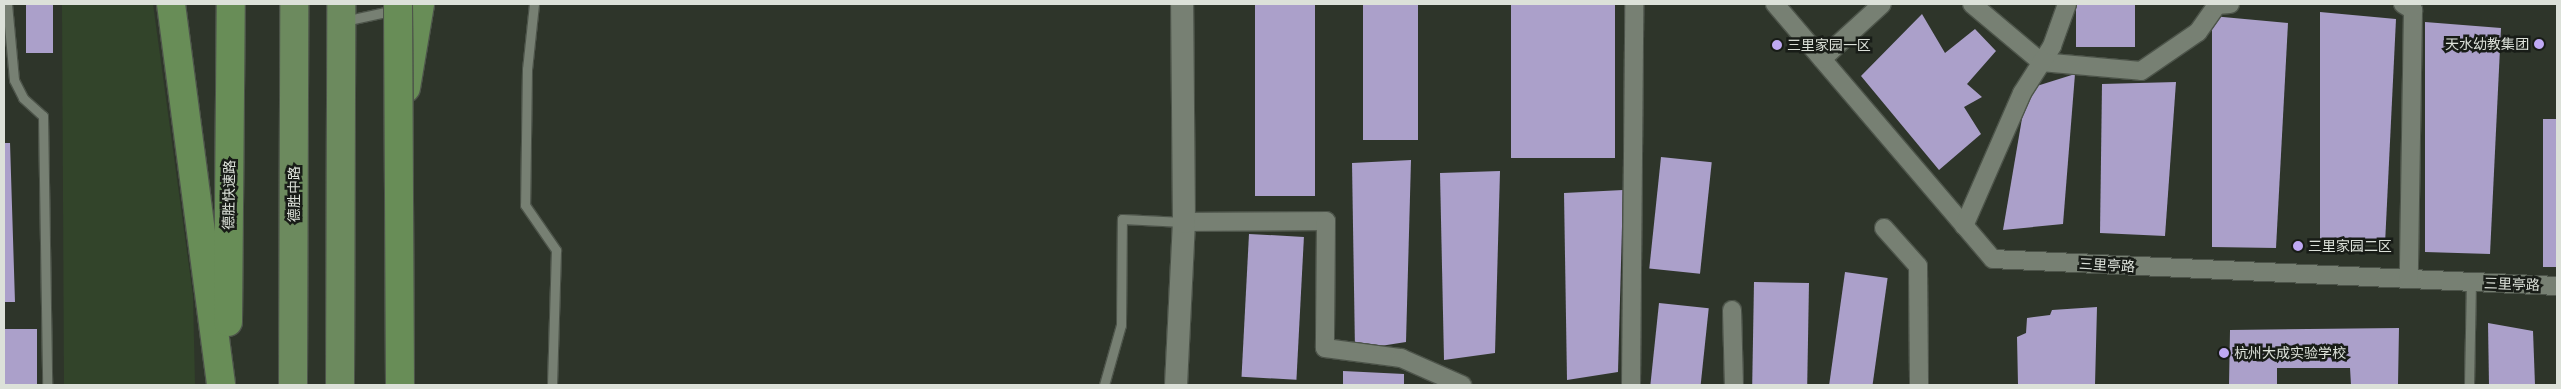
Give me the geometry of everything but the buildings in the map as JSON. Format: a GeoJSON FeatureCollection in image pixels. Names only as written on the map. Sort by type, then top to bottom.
{"type":"FeatureCollection","features":[{"type":"Feature","properties":{"kind":"highway"},"geometry":{"type":"LineString","coordinates":[[171,4],[221,385]]}},
{"type":"Feature","properties":{"kind":"highway"},"geometry":{"type":"LineString","coordinates":[[220,4],[231,54]]}},
{"type":"Feature","properties":{"kind":"highway","name":"德胜快速路"},"geometry":{"type":"LineString","coordinates":[[227,385],[231,4]]}},
{"type":"Feature","properties":{"kind":"highway"},"geometry":{"type":"LineString","coordinates":[[398,4],[400,385]]}},
{"type":"Feature","properties":{"kind":"highway"},"geometry":{"type":"LineString","coordinates":[[399,132],[420,4]]}},
{"type":"Feature","properties":{"kind":"main road","name":"德胜中路"},"geometry":{"type":"LineString","coordinates":[[293,385],[294,4]]}},
{"type":"Feature","properties":{"kind":"main road"},"geometry":{"type":"LineString","coordinates":[[340,385],[341,13]]}},
{"type":"Feature","properties":{"kind":"street"},"geometry":{"type":"LineString","coordinates":[[1176,385],[1184,222],[1182,4]]}},
{"type":"Feature","properties":{"kind":"street"},"geometry":{"type":"LineString","coordinates":[[1631,385],[1634,4]]}},
{"type":"Feature","properties":{"kind":"street","name":"三里亭路"},"geometry":{"type":"LineString","coordinates":[[1775,4],[1993,259],[2557,286]]}},
{"type":"Feature","properties":{"kind":"street"},"geometry":{"type":"LineString","coordinates":[[1822,59],[1882,4]]}},
{"type":"Feature","properties":{"kind":"street"},"geometry":{"type":"LineString","coordinates":[[1972,4],[2041,62],[2141,71],[2198,32],[2217,5],[2230,4]]}},
{"type":"Feature","properties":{"kind":"street"},"geometry":{"type":"LineString","coordinates":[[1964,226],[2022,93],[2041,62],[2067,4]]}},
{"type":"Feature","properties":{"kind":"street"},"geometry":{"type":"LineString","coordinates":[[2403,4],[2413,10],[2408,279]]}},
{"type":"Feature","properties":{"kind":"street"},"geometry":{"type":"LineString","coordinates":[[1184,222],[1326,221],[1324,348],[1401,358],[1462,385]]}},
{"type":"Feature","properties":{"kind":"street"},"geometry":{"type":"LineString","coordinates":[[1884,228],[1918,266],[1918,385]]}},
{"type":"Feature","properties":{"kind":"street"},"geometry":{"type":"LineString","coordinates":[[1732,310],[1734,385]]}},
{"type":"Feature","properties":{"kind":"lane"},"geometry":{"type":"LineString","coordinates":[[7,4],[14,80],[23,98],[43,116],[47,385]]}},
{"type":"Feature","properties":{"kind":"lane"},"geometry":{"type":"LineString","coordinates":[[341,13],[420,4]]}},
{"type":"Feature","properties":{"kind":"lane"},"geometry":{"type":"LineString","coordinates":[[534,4],[527,69],[525,205],[556,250],[552,385]]}},
{"type":"Feature","properties":{"kind":"lane"},"geometry":{"type":"LineString","coordinates":[[1104,385],[1121,325],[1122,219],[1184,222]]}},
{"type":"Feature","properties":{"kind":"lane"},"geometry":{"type":"LineString","coordinates":[[2469,385],[2471,282]]}},
{"type":"Feature","properties":{"kind":"green space"},"geometry":{"type":"Polygon","coordinates":[[[62,4],[153,4],[193,296],[195,385],[64,385],[62,4]]]}},
{"type":"Feature","properties":{"kind":"place","name":"天水幼教集团"},"geometry":{"type":"Point","coordinates":[2539,44]}},
{"type":"Feature","properties":{"kind":"place","name":"三里家园一区"},"geometry":{"type":"Point","coordinates":[1777,45]}},
{"type":"Feature","properties":{"kind":"place","name":"三里家园二区"},"geometry":{"type":"Point","coordinates":[2298,246]}},
{"type":"Feature","properties":{"kind":"place","name":"杭州大成实验学校"},"geometry":{"type":"Point","coordinates":[2224,353]}}]}
